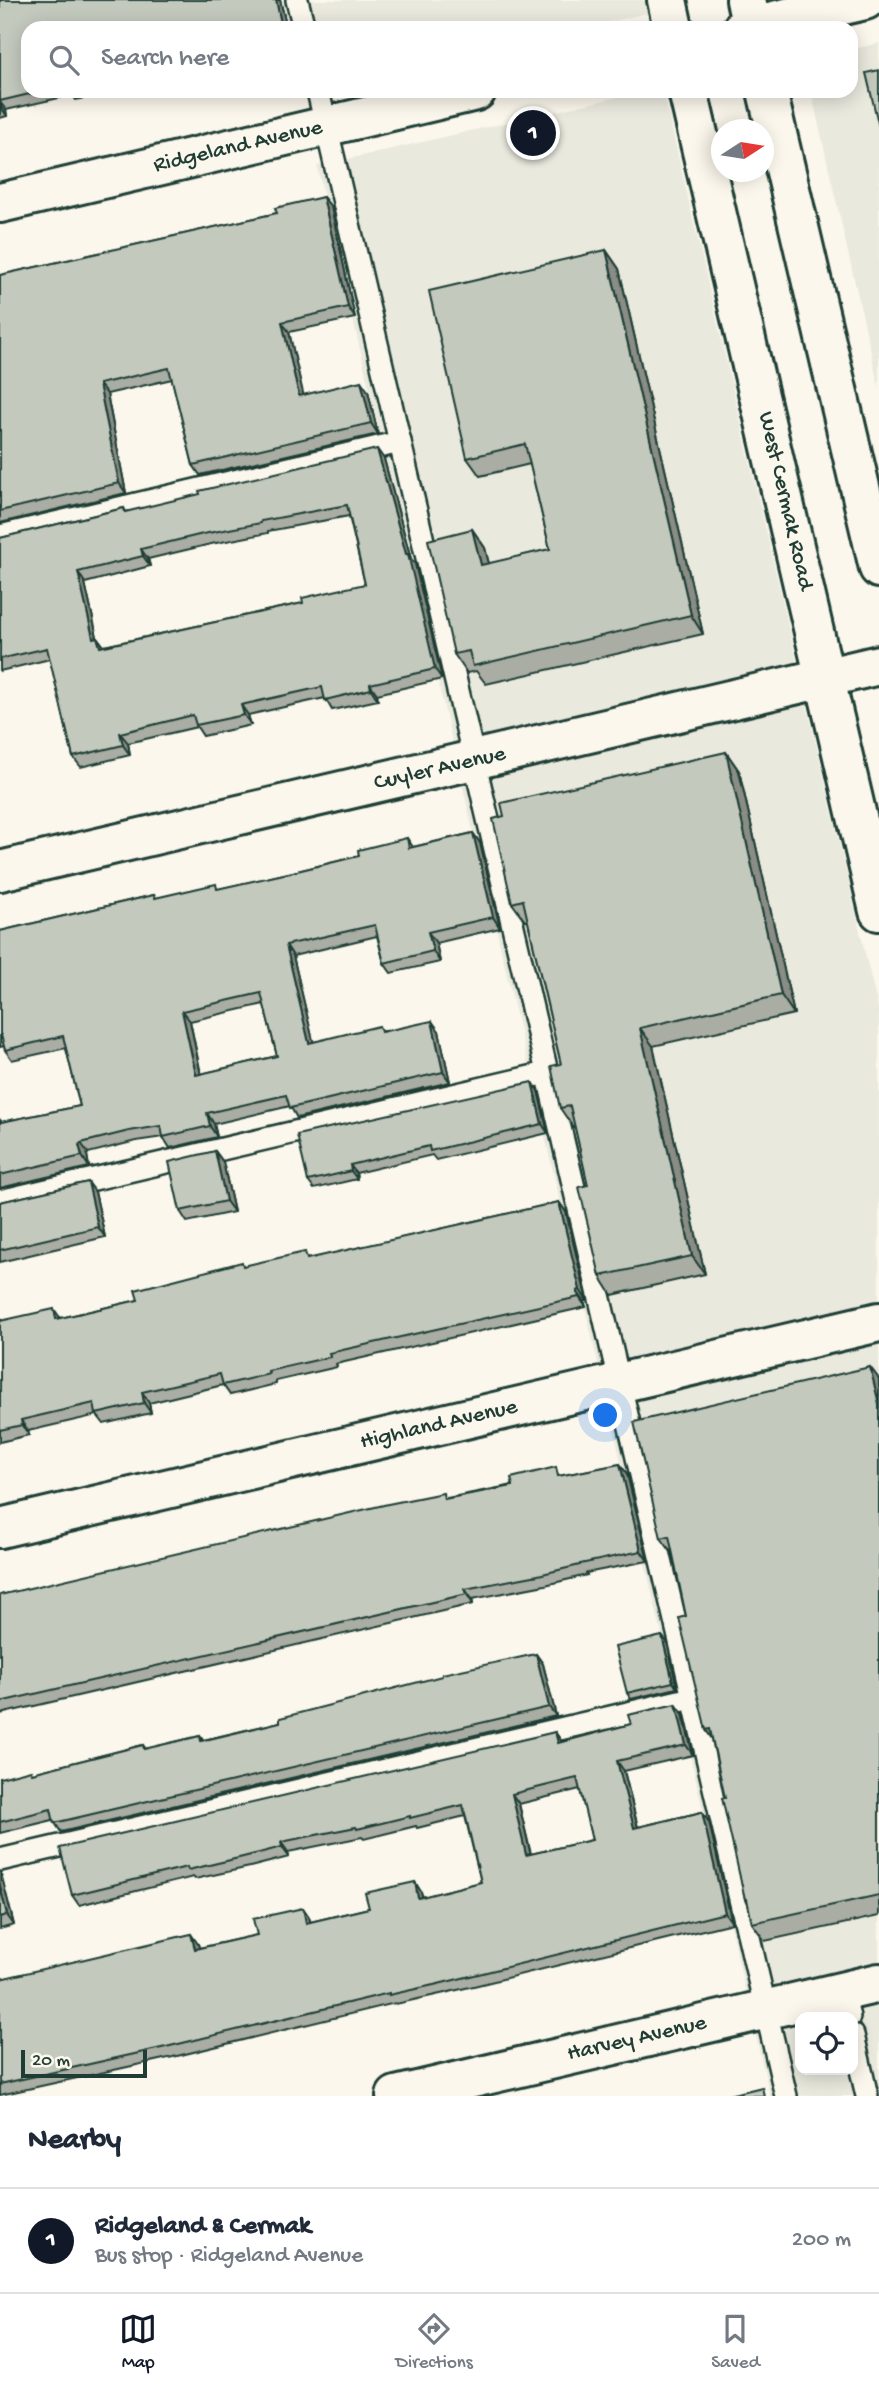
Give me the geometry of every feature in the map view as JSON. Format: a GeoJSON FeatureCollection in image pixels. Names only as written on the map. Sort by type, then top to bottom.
{"type":"FeatureCollection","features":[{"type":"Feature","properties":{"kind":"street"},"geometry":{"type":"LineString","coordinates":[[667,0],[672,21]]}},
{"type":"Feature","properties":{"kind":"street"},"geometry":{"type":"LineString","coordinates":[[748,21],[865,0]]}},
{"type":"Feature","properties":{"kind":"street","name":"Ridgeland Avenue"},"geometry":{"type":"LineString","coordinates":[[0,203],[322,109],[416,98]]}},
{"type":"Feature","properties":{"kind":"street","name":"West Cermak Road"},"geometry":{"type":"LineString","coordinates":[[690,98],[879,911]]}},
{"type":"Feature","properties":{"kind":"street"},"geometry":{"type":"LineString","coordinates":[[769,98],[879,568]]}},
{"type":"Feature","properties":{"kind":"street","name":"Cuyler Avenue"},"geometry":{"type":"LineString","coordinates":[[0,871],[879,665]]}},
{"type":"Feature","properties":{"kind":"street","name":"Highland Avenue"},"geometry":{"type":"LineString","coordinates":[[0,1528],[879,1322]]}},
{"type":"Feature","properties":{"kind":"street","name":"Harvey Avenue"},"geometry":{"type":"LineString","coordinates":[[396,2096],[765,2009],[845,2004],[879,1983]]}},
{"type":"Feature","properties":{"kind":"lane"},"geometry":{"type":"LineString","coordinates":[[297,0],[302,21]]}},
{"type":"Feature","properties":{"kind":"lane"},"geometry":{"type":"LineString","coordinates":[[322,109],[786,2096]]}},
{"type":"Feature","properties":{"kind":"lane"},"geometry":{"type":"LineString","coordinates":[[0,536],[400,442]]}},
{"type":"Feature","properties":{"kind":"lane"},"geometry":{"type":"LineString","coordinates":[[0,1201],[547,1073]]}},
{"type":"Feature","properties":{"kind":"lane"},"geometry":{"type":"LineString","coordinates":[[0,1860],[692,1698]]}},
{"type":"Feature","properties":{"kind":"lane"},"geometry":{"type":"LineString","coordinates":[[858,2057],[867,2096],[879,2093]]}},
{"type":"Feature","properties":{"kind":"shaded area"},"geometry":{"type":"Polygon","coordinates":[[[281,0],[644,0],[648,13],[613,21],[286,21],[281,0]]]}},
{"type":"Feature","properties":{"kind":"shaded area"},"geometry":{"type":"Polygon","coordinates":[[[879,43],[879,388],[813,98],[858,98],[858,48],[879,43]]]}},
{"type":"Feature","properties":{"kind":"shaded area"},"geometry":{"type":"Polygon","coordinates":[[[613,98],[665,98],[879,1012],[879,2096],[770,2096],[317,166],[613,98]]]}},
{"type":"Feature","properties":{"kind":"building"},"geometry":{"type":"Polygon","coordinates":[[[0,0],[276,0],[280,21],[21,21],[21,96],[0,101],[0,0]]]}},
{"type":"Feature","properties":{"kind":"building"},"geometry":{"type":"Polygon","coordinates":[[[879,70],[879,127],[866,73],[879,70]]]}},
{"type":"Feature","properties":{"kind":"building"},"geometry":{"type":"Polygon","coordinates":[[[323,197],[348,307],[282,322],[299,396],[361,381],[371,423],[193,465],[169,368],[99,384],[119,483],[0,511],[0,275],[277,213],[275,208],[323,197]]]}},
{"type":"Feature","properties":{"kind":"building"},"geometry":{"type":"Polygon","coordinates":[[[606,250],[691,615],[473,666],[469,651],[454,654],[428,540],[472,529],[481,565],[550,549],[525,444],[467,458],[429,291],[606,250]]]}},
{"type":"Feature","properties":{"kind":"building"},"geometry":{"type":"Polygon","coordinates":[[[377,449],[408,554],[435,669],[370,684],[371,689],[325,700],[322,687],[241,705],[244,715],[196,725],[193,715],[120,733],[123,745],[73,757],[47,648],[0,659],[0,538],[124,508],[125,512],[200,494],[199,491],[377,449]],[[347,505],[261,521],[141,549],[143,556],[78,572],[93,638],[97,637],[100,647],[303,603],[302,598],[365,584],[347,505]]]}},
{"type":"Feature","properties":{"kind":"building"},"geometry":{"type":"Polygon","coordinates":[[[726,752],[781,995],[640,1028],[692,1256],[600,1276],[579,1187],[588,1185],[570,1106],[560,1108],[551,1066],[561,1064],[523,900],[512,903],[493,819],[504,816],[501,803],[726,752]]]}},
{"type":"Feature","properties":{"kind":"building"},"geometry":{"type":"Polygon","coordinates":[[[473,833],[493,917],[428,932],[433,951],[384,963],[375,925],[286,945],[309,1043],[379,1026],[381,1032],[432,1021],[443,1072],[290,1108],[286,1095],[207,1113],[210,1126],[163,1137],[161,1126],[129,1131],[81,1143],[79,1145],[82,1156],[0,1175],[0,1120],[1,1122],[80,1106],[63,1036],[5,1050],[0,1035],[0,931],[154,895],[155,898],[216,884],[217,889],[293,872],[359,856],[358,850],[407,838],[409,848],[473,833]],[[261,993],[182,1011],[196,1075],[277,1056],[261,993]]]}},
{"type":"Feature","properties":{"kind":"building"},"geometry":{"type":"Polygon","coordinates":[[[532,1082],[542,1124],[430,1151],[429,1146],[350,1165],[351,1171],[308,1181],[297,1135],[532,1082]]]}},
{"type":"Feature","properties":{"kind":"building"},"geometry":{"type":"Polygon","coordinates":[[[215,1151],[226,1201],[180,1211],[169,1162],[215,1151]]]}},
{"type":"Feature","properties":{"kind":"building"},"geometry":{"type":"Polygon","coordinates":[[[88,1182],[98,1227],[0,1250],[0,1202],[88,1182]]]}},
{"type":"Feature","properties":{"kind":"building"},"geometry":{"type":"Polygon","coordinates":[[[559,1202],[580,1290],[577,1291],[579,1297],[329,1353],[330,1357],[268,1371],[269,1374],[223,1385],[220,1374],[142,1392],[144,1403],[96,1414],[94,1403],[21,1420],[22,1425],[0,1430],[0,1321],[54,1309],[56,1319],[138,1300],[135,1290],[242,1262],[243,1266],[305,1252],[307,1259],[559,1202]]]}},
{"type":"Feature","properties":{"kind":"building"},"geometry":{"type":"Polygon","coordinates":[[[870,1367],[879,1404],[879,1895],[752,1923],[722,1798],[725,1798],[710,1729],[706,1730],[679,1618],[686,1616],[669,1536],[661,1538],[634,1422],[870,1367]]]}},
{"type":"Feature","properties":{"kind":"building"},"geometry":{"type":"Polygon","coordinates":[[[620,1464],[641,1551],[465,1589],[467,1594],[0,1702],[0,1595],[388,1504],[443,1493],[444,1499],[513,1486],[511,1478],[556,1467],[558,1476],[620,1464]]]}},
{"type":"Feature","properties":{"kind":"building"},"geometry":{"type":"Polygon","coordinates":[[[662,1636],[673,1682],[627,1693],[615,1647],[662,1636]]]}},
{"type":"Feature","properties":{"kind":"building"},"geometry":{"type":"Polygon","coordinates":[[[536,1654],[549,1707],[54,1823],[51,1809],[0,1822],[0,1778],[31,1770],[32,1773],[143,1745],[144,1749],[200,1736],[201,1741],[280,1722],[280,1718],[442,1674],[536,1654]]]}},
{"type":"Feature","properties":{"kind":"building"},"geometry":{"type":"Polygon","coordinates":[[[676,1704],[686,1745],[617,1761],[634,1828],[702,1812],[725,1913],[438,1984],[389,1993],[0,2084],[0,1979],[191,1934],[195,1949],[257,1935],[253,1919],[303,1908],[306,1923],[369,1908],[365,1893],[415,1882],[418,1898],[481,1882],[463,1805],[357,1829],[356,1827],[281,1842],[282,1847],[243,1857],[188,1870],[187,1867],[72,1895],[60,1848],[555,1732],[558,1743],[631,1724],[628,1715],[676,1704]],[[577,1778],[512,1794],[526,1855],[592,1840],[577,1778]]]}},
{"type":"Feature","properties":{"kind":"building"},"geometry":{"type":"Polygon","coordinates":[[[0,1886],[7,1915],[0,1917],[0,1886]]]}},
{"type":"Feature","properties":{"kind":"building"},"geometry":{"type":"Polygon","coordinates":[[[762,2087],[764,2096],[725,2096],[762,2087]]]}},
{"type":"Feature","properties":{"kind":"place","name":"Ridgeland & Cermak"},"geometry":{"type":"Point","coordinates":[533,133]}}]}
